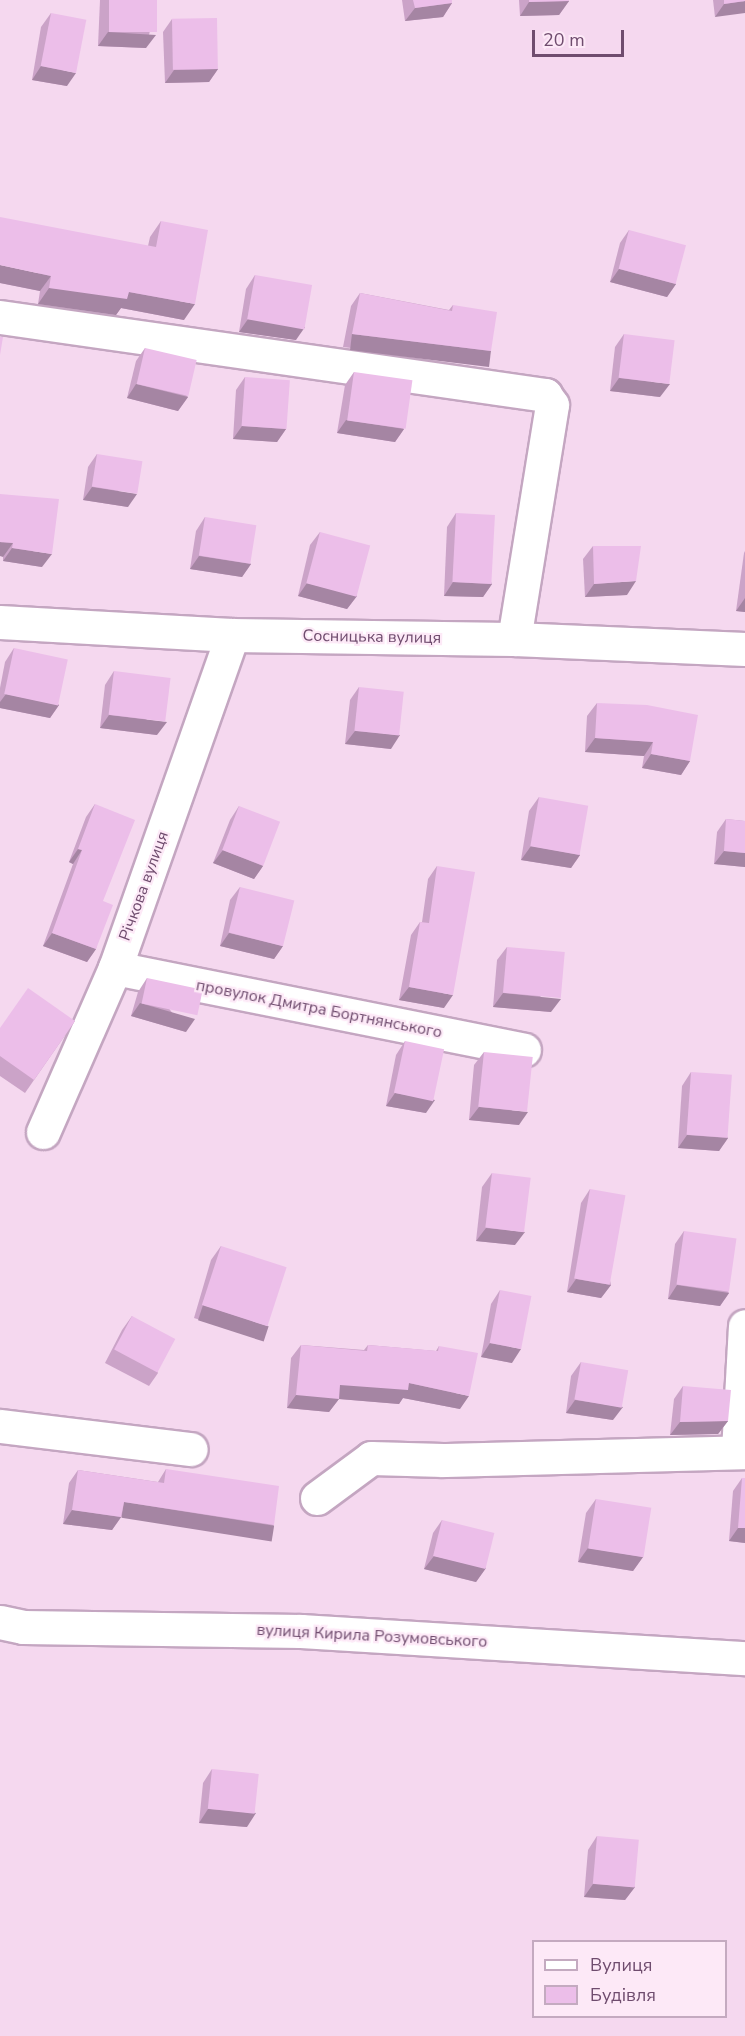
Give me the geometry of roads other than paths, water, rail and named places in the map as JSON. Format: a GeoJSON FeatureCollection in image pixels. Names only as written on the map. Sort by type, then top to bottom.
{"type":"FeatureCollection","features":[{"type":"Feature","properties":{"kind":"street"},"geometry":{"type":"LineString","coordinates":[[0,317],[545,395],[552,405],[514,639]]}},
{"type":"Feature","properties":{"kind":"street","name":"Сосницька вулиця"},"geometry":{"type":"LineString","coordinates":[[0,622],[232,635],[514,639],[745,649]]}},
{"type":"Feature","properties":{"kind":"street","name":"Річкова вулиця"},"geometry":{"type":"LineString","coordinates":[[43,1132],[115,968],[232,635]]}},
{"type":"Feature","properties":{"kind":"street","name":"провулок Дмитра Бортнянського"},"geometry":{"type":"LineString","coordinates":[[115,968],[524,1050]]}},
{"type":"Feature","properties":{"kind":"street"},"geometry":{"type":"LineString","coordinates":[[317,1498],[371,1458],[443,1460],[742,1451],[745,1326]]}},
{"type":"Feature","properties":{"kind":"street"},"geometry":{"type":"LineString","coordinates":[[0,1425],[191,1449]]}},
{"type":"Feature","properties":{"kind":"street","name":"вулиця Кирила Розумовського"},"geometry":{"type":"LineString","coordinates":[[0,1622],[23,1627],[301,1631],[745,1658]]}}]}
